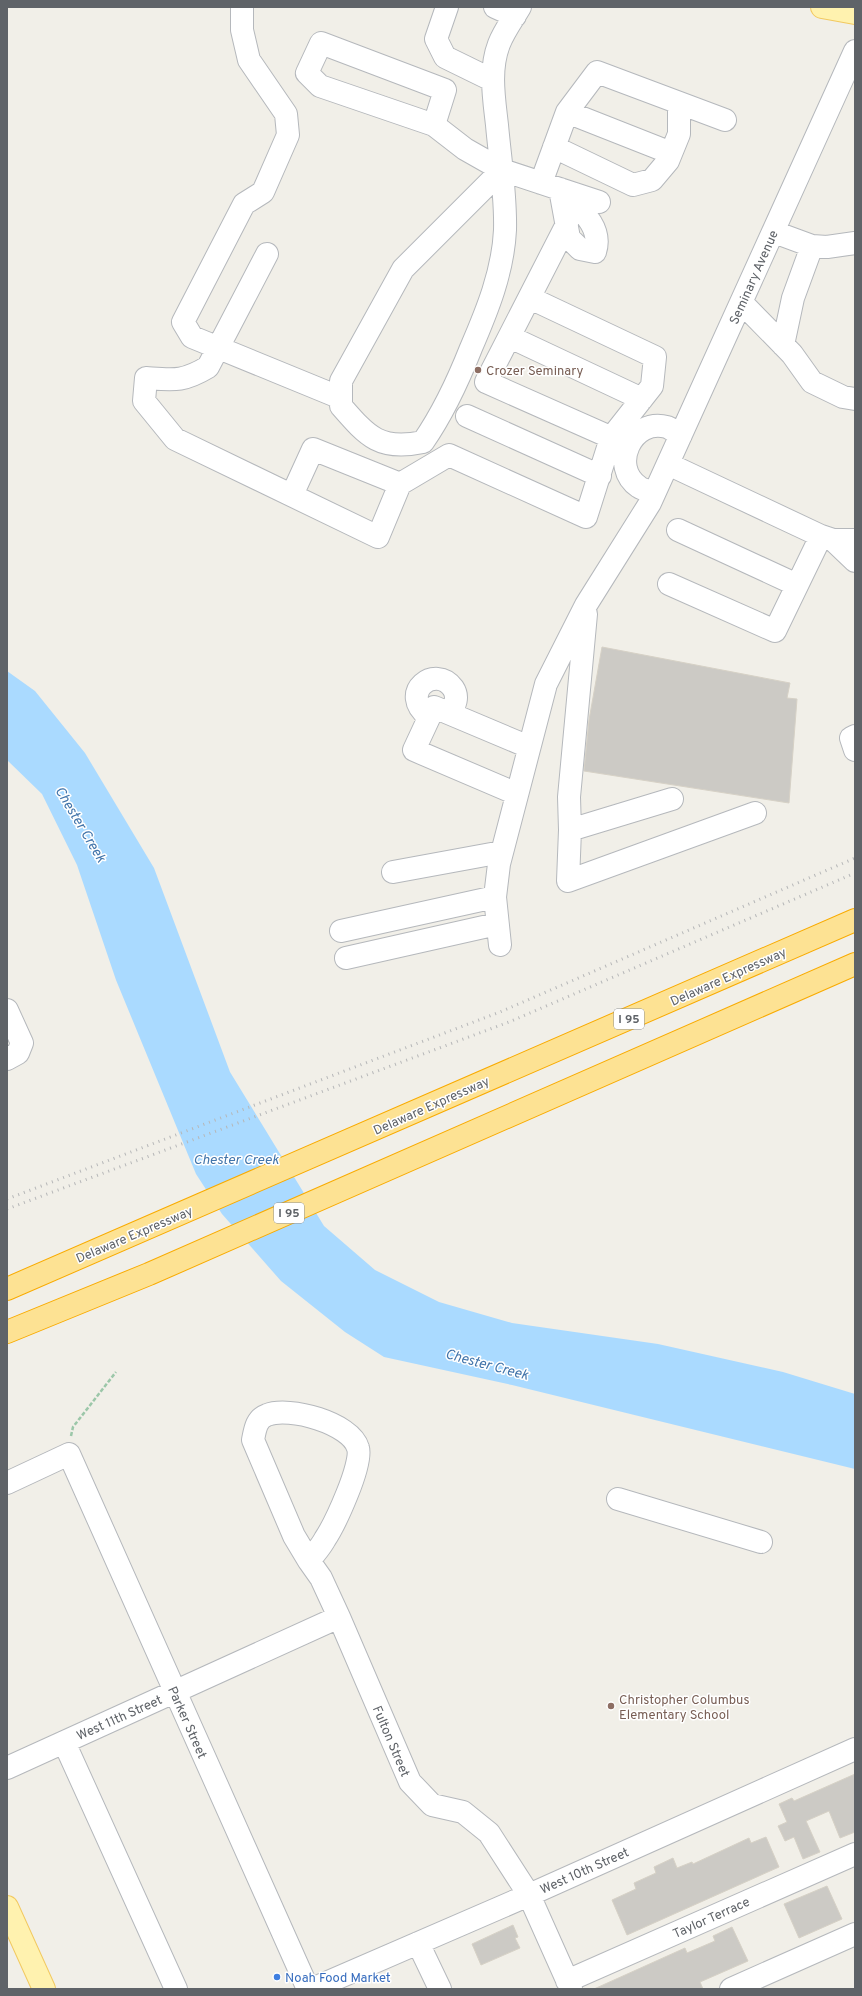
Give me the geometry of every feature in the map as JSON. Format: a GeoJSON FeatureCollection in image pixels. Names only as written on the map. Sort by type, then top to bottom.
{"type":"FeatureCollection","features":[{"type":"Feature","properties":{"kind":"highway","name":"Delaware Expressway"},"geometry":{"type":"LineString","coordinates":[[7,1289],[855,920]]}},
{"type":"Feature","properties":{"kind":"highway","name":"I 95"},"geometry":{"type":"LineString","coordinates":[[7,1332],[149,1274],[855,964]]}},
{"type":"Feature","properties":{"kind":"main road"},"geometry":{"type":"LineString","coordinates":[[822,7],[855,13]]}},
{"type":"Feature","properties":{"kind":"main road"},"geometry":{"type":"LineString","coordinates":[[7,1907],[44,1989]]}},
{"type":"Feature","properties":{"kind":"street"},"geometry":{"type":"LineString","coordinates":[[242,7],[242,30],[249,60],[286,114],[288,136],[263,192],[244,204],[183,322],[192,337],[341,398]]}},
{"type":"Feature","properties":{"kind":"street"},"geometry":{"type":"LineString","coordinates":[[447,7],[436,39],[445,57],[492,80]]}},
{"type":"Feature","properties":{"kind":"street"},"geometry":{"type":"LineString","coordinates":[[495,7],[517,11],[499,44],[492,80],[502,170],[505,230],[500,267],[489,308],[438,420],[423,442],[404,446],[384,444],[362,431],[341,406],[341,381],[403,269],[502,170]]}},
{"type":"Feature","properties":{"kind":"street"},"geometry":{"type":"LineString","coordinates":[[434,125],[445,90],[321,43],[307,73],[320,86],[434,125],[465,149],[502,170],[599,202]]}},
{"type":"Feature","properties":{"kind":"street","name":"Seminary Avenue"},"geometry":{"type":"LineString","coordinates":[[500,945],[495,897],[502,852],[546,684],[586,605],[652,498],[774,232],[850,76],[855,51]]}},
{"type":"Feature","properties":{"kind":"street"},"geometry":{"type":"LineString","coordinates":[[550,186],[594,225],[597,243],[595,252],[580,249],[569,238],[567,224],[550,186],[554,148],[567,112],[597,72],[725,120]]}},
{"type":"Feature","properties":{"kind":"street"},"geometry":{"type":"LineString","coordinates":[[554,148],[633,185],[652,180],[668,160],[679,134],[679,103]]}},
{"type":"Feature","properties":{"kind":"street"},"geometry":{"type":"LineString","coordinates":[[567,112],[672,153]]}},
{"type":"Feature","properties":{"kind":"street"},"geometry":{"type":"LineString","coordinates":[[567,224],[486,382],[619,441],[652,426],[667,427],[681,435]]}},
{"type":"Feature","properties":{"kind":"street"},"geometry":{"type":"LineString","coordinates":[[774,232],[812,246],[827,247],[855,243]]}},
{"type":"Feature","properties":{"kind":"street"},"geometry":{"type":"LineString","coordinates":[[783,345],[793,298],[812,246]]}},
{"type":"Feature","properties":{"kind":"street"},"geometry":{"type":"LineString","coordinates":[[267,254],[208,367],[192,376],[176,380],[146,378],[144,402],[175,438],[378,537],[400,484],[449,455],[586,517],[600,476],[642,399],[652,386],[655,357],[530,298]]}},
{"type":"Feature","properties":{"kind":"street"},"geometry":{"type":"LineString","coordinates":[[742,303],[783,345],[812,382],[843,397],[855,399]]}},
{"type":"Feature","properties":{"kind":"street"},"geometry":{"type":"LineString","coordinates":[[510,337],[642,399]]}},
{"type":"Feature","properties":{"kind":"street"},"geometry":{"type":"LineString","coordinates":[[467,416],[600,476]]}},
{"type":"Feature","properties":{"kind":"street"},"geometry":{"type":"LineString","coordinates":[[619,441],[629,476],[652,498]]}},
{"type":"Feature","properties":{"kind":"street"},"geometry":{"type":"LineString","coordinates":[[292,495],[313,449],[400,484]]}},
{"type":"Feature","properties":{"kind":"street"},"geometry":{"type":"LineString","coordinates":[[668,464],[827,538],[855,561]]}},
{"type":"Feature","properties":{"kind":"street"},"geometry":{"type":"LineString","coordinates":[[678,530],[797,585]]}},
{"type":"Feature","properties":{"kind":"street"},"geometry":{"type":"LineString","coordinates":[[827,538],[855,540]]}},
{"type":"Feature","properties":{"kind":"street"},"geometry":{"type":"LineString","coordinates":[[669,584],[775,631],[797,585],[827,538]]}},
{"type":"Feature","properties":{"kind":"street"},"geometry":{"type":"LineString","coordinates":[[586,605],[569,797],[570,830],[568,880],[755,812]]}},
{"type":"Feature","properties":{"kind":"street"},"geometry":{"type":"LineString","coordinates":[[429,717],[420,710],[416,699],[419,688],[427,680],[438,678],[449,682],[456,692],[456,704],[450,713]]}},
{"type":"Feature","properties":{"kind":"street"},"geometry":{"type":"LineString","coordinates":[[517,794],[414,750],[434,707],[529,747]]}},
{"type":"Feature","properties":{"kind":"street"},"geometry":{"type":"LineString","coordinates":[[855,736],[850,738],[855,750]]}},
{"type":"Feature","properties":{"kind":"street"},"geometry":{"type":"LineString","coordinates":[[570,830],[672,799]]}},
{"type":"Feature","properties":{"kind":"street"},"geometry":{"type":"LineString","coordinates":[[393,872],[502,852]]}},
{"type":"Feature","properties":{"kind":"street"},"geometry":{"type":"LineString","coordinates":[[341,931],[495,897]]}},
{"type":"Feature","properties":{"kind":"street"},"geometry":{"type":"LineString","coordinates":[[346,958],[497,924]]}},
{"type":"Feature","properties":{"kind":"street"},"geometry":{"type":"LineString","coordinates":[[7,1010],[22,1043],[18,1053],[7,1059]]}},
{"type":"Feature","properties":{"kind":"street","name":"Fulton Street"},"geometry":{"type":"LineString","coordinates":[[309,1561],[325,1540],[337,1518],[358,1463],[358,1449],[352,1437],[338,1427],[294,1412],[266,1415],[256,1424],[253,1440],[294,1536],[309,1561],[321,1578],[339,1617],[410,1782],[432,1805],[463,1812],[490,1833],[529,1895],[569,1985]]}},
{"type":"Feature","properties":{"kind":"street"},"geometry":{"type":"LineString","coordinates":[[7,1483],[69,1454]]}},
{"type":"Feature","properties":{"kind":"street","name":"Parker Street"},"geometry":{"type":"LineString","coordinates":[[69,1454],[174,1692],[308,1989]]}},
{"type":"Feature","properties":{"kind":"street"},"geometry":{"type":"LineString","coordinates":[[618,1499],[761,1542]]}},
{"type":"Feature","properties":{"kind":"street","name":"West 11th Street"},"geometry":{"type":"LineString","coordinates":[[7,1768],[339,1617]]}},
{"type":"Feature","properties":{"kind":"street"},"geometry":{"type":"LineString","coordinates":[[64,1742],[176,1989]]}},
{"type":"Feature","properties":{"kind":"street","name":"West 10th Street"},"geometry":{"type":"LineString","coordinates":[[312,1989],[529,1895],[855,1749]]}},
{"type":"Feature","properties":{"kind":"street","name":"Taylor Terrace"},"geometry":{"type":"LineString","coordinates":[[569,1985],[855,1854]]}},
{"type":"Feature","properties":{"kind":"street"},"geometry":{"type":"LineString","coordinates":[[731,1989],[855,1934]]}},
{"type":"Feature","properties":{"kind":"street"},"geometry":{"type":"LineString","coordinates":[[418,1943],[440,1989]]}},
{"type":"Feature","properties":{"kind":"path"},"geometry":{"type":"LineString","coordinates":[[69,1454],[72,1427],[116,1372]]}},
{"type":"Feature","properties":{"kind":"water","name":"Chester Creek"},"geometry":{"type":"Polygon","coordinates":[[[7,671],[35,691],[85,753],[154,868],[230,1072],[324,1226],[375,1270],[439,1302],[512,1323],[658,1344],[783,1372],[855,1394],[855,1469],[512,1385],[384,1357],[345,1332],[281,1281],[222,1214],[196,1174],[116,980],[77,865],[42,794],[7,760],[7,671]]]}},
{"type":"Feature","properties":{"kind":"building"},"geometry":{"type":"Polygon","coordinates":[[[602,647],[790,683],[787,698],[797,699],[789,803],[584,771],[589,720],[602,647]]]}},
{"type":"Feature","properties":{"kind":"building"},"geometry":{"type":"Polygon","coordinates":[[[855,1774],[855,1832],[840,1838],[829,1811],[806,1821],[820,1852],[803,1859],[794,1837],[785,1841],[778,1826],[787,1822],[779,1804],[792,1798],[794,1801],[855,1774]]]}},
{"type":"Feature","properties":{"kind":"building"},"geometry":{"type":"Polygon","coordinates":[[[766,1837],[779,1867],[627,1935],[612,1900],[636,1889],[634,1883],[656,1873],[654,1867],[673,1858],[677,1868],[692,1862],[693,1864],[749,1838],[751,1843],[766,1837]]]}},
{"type":"Feature","properties":{"kind":"building"},"geometry":{"type":"Polygon","coordinates":[[[827,1886],[842,1919],[799,1938],[784,1904],[827,1886]]]}},
{"type":"Feature","properties":{"kind":"building"},"geometry":{"type":"Polygon","coordinates":[[[513,1925],[518,1937],[515,1938],[520,1948],[481,1965],[472,1944],[513,1925]]]}},
{"type":"Feature","properties":{"kind":"building"},"geometry":{"type":"Polygon","coordinates":[[[732,1927],[748,1961],[700,1982],[703,1989],[594,1989],[685,1948],[687,1953],[715,1941],[713,1936],[732,1927]]]}},
{"type":"Feature","properties":{"kind":"railway"},"geometry":{"type":"LineString","coordinates":[[7,1199],[500,1012],[855,858]]}},
{"type":"Feature","properties":{"kind":"railway"},"geometry":{"type":"LineString","coordinates":[[7,1209],[509,1022],[855,873]]}},
{"type":"Feature","properties":{"kind":"place","name":"Crozer Seminary"},"geometry":{"type":"Point","coordinates":[478,370]}},
{"type":"Feature","properties":{"kind":"place","name":"Christopher Columbus Elementary School"},"geometry":{"type":"Point","coordinates":[611,1706]}},
{"type":"Feature","properties":{"kind":"place","name":"Noah Food Market"},"geometry":{"type":"Point","coordinates":[277,1977]}}]}
